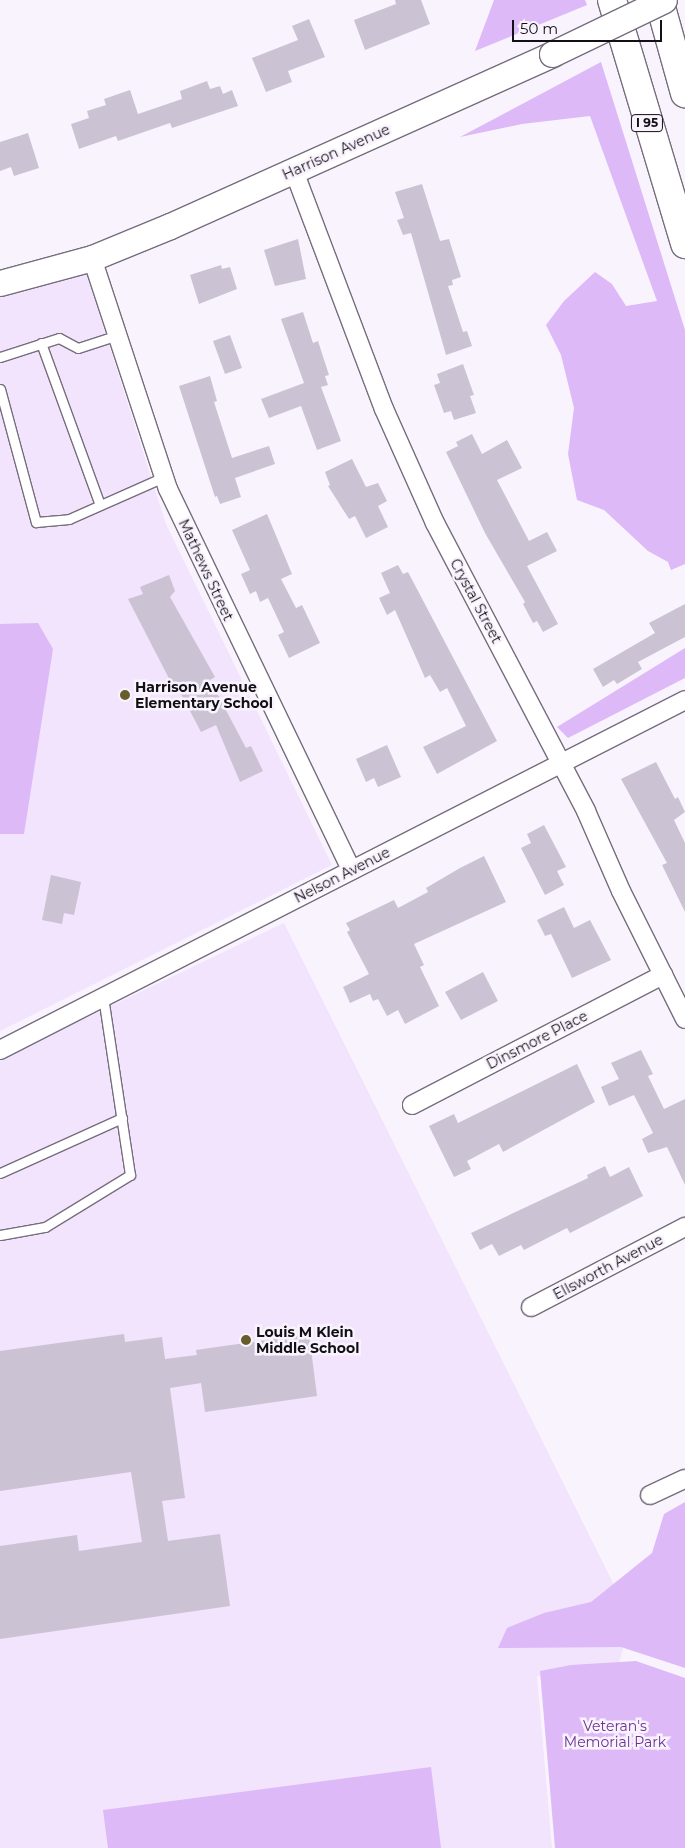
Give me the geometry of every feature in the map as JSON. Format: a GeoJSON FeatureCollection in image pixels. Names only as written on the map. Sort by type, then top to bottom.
{"type":"FeatureCollection","features":[{"type":"Feature","properties":{"kind":"highway","name":"I 95"},"geometry":{"type":"LineString","coordinates":[[612,0],[685,244]]}},
{"type":"Feature","properties":{"kind":"highway"},"geometry":{"type":"LineString","coordinates":[[659,0],[685,93]]}},
{"type":"Feature","properties":{"kind":"main road","name":"Harrison Avenue"},"geometry":{"type":"LineString","coordinates":[[0,283],[92,258],[294,171],[552,54],[664,0]]}},
{"type":"Feature","properties":{"kind":"street","name":"Crystal Street"},"geometry":{"type":"LineString","coordinates":[[294,171],[384,409],[435,523],[560,763],[685,1019]]}},
{"type":"Feature","properties":{"kind":"street","name":"Mathews Street"},"geometry":{"type":"LineString","coordinates":[[92,258],[164,477],[351,870]]}},
{"type":"Feature","properties":{"kind":"street","name":"Nelson Avenue"},"geometry":{"type":"LineString","coordinates":[[0,1050],[685,700]]}},
{"type":"Feature","properties":{"kind":"street","name":"Dinsmore Place"},"geometry":{"type":"LineString","coordinates":[[412,1105],[663,975]]}},
{"type":"Feature","properties":{"kind":"street","name":"Ellsworth Avenue"},"geometry":{"type":"LineString","coordinates":[[531,1307],[685,1227]]}},
{"type":"Feature","properties":{"kind":"street"},"geometry":{"type":"LineString","coordinates":[[650,1495],[685,1479]]}},
{"type":"Feature","properties":{"kind":"lane"},"geometry":{"type":"LineString","coordinates":[[0,357],[59,338],[78,348],[118,335]]}},
{"type":"Feature","properties":{"kind":"lane"},"geometry":{"type":"LineString","coordinates":[[41,344],[100,505]]}},
{"type":"Feature","properties":{"kind":"lane"},"geometry":{"type":"LineString","coordinates":[[0,389],[36,522],[69,519],[164,477]]}},
{"type":"Feature","properties":{"kind":"lane"},"geometry":{"type":"LineString","coordinates":[[0,1235],[45,1227],[130,1175],[103,997]]}},
{"type":"Feature","properties":{"kind":"lane"},"geometry":{"type":"LineString","coordinates":[[0,1173],[122,1118]]}},
{"type":"Feature","properties":{"kind":"shaded area","name":"Harrison Avenue Elementary School"},"geometry":{"type":"Polygon","coordinates":[[[84,266],[166,524],[332,865],[0,1031],[0,290],[84,266]]]}},
{"type":"Feature","properties":{"kind":"shaded area","name":"Louis M Klein Middle School"},"geometry":{"type":"Polygon","coordinates":[[[284,923],[632,1621],[619,1662],[537,1676],[552,1848],[0,1848],[0,1059],[284,923]]]}},
{"type":"Feature","properties":{"kind":"green space"},"geometry":{"type":"Polygon","coordinates":[[[494,0],[585,0],[587,5],[475,51],[494,0]]]}},
{"type":"Feature","properties":{"kind":"green space"},"geometry":{"type":"Polygon","coordinates":[[[601,62],[685,330],[685,564],[671,570],[668,562],[648,551],[604,510],[577,500],[568,454],[574,408],[561,355],[546,325],[564,301],[595,272],[612,284],[626,306],[657,301],[590,116],[522,124],[460,137],[601,62]]]}},
{"type":"Feature","properties":{"kind":"green space"},"geometry":{"type":"Polygon","coordinates":[[[38,623],[53,649],[24,834],[0,834],[0,624],[38,623]]]}},
{"type":"Feature","properties":{"kind":"green space"},"geometry":{"type":"Polygon","coordinates":[[[685,648],[685,678],[568,738],[557,727],[685,648]]]}},
{"type":"Feature","properties":{"kind":"green space"},"geometry":{"type":"Polygon","coordinates":[[[685,1502],[685,1668],[621,1647],[498,1648],[507,1628],[544,1613],[591,1602],[652,1553],[664,1514],[685,1502]]]}},
{"type":"Feature","properties":{"kind":"green space","name":"Veteran's Memorial Park"},"geometry":{"type":"Polygon","coordinates":[[[636,1661],[685,1678],[685,1848],[555,1848],[540,1671],[571,1665],[636,1661]]]}},
{"type":"Feature","properties":{"kind":"green space"},"geometry":{"type":"Polygon","coordinates":[[[431,1767],[441,1848],[108,1848],[103,1810],[431,1767]]]}},
{"type":"Feature","properties":{"kind":"building"},"geometry":{"type":"Polygon","coordinates":[[[395,0],[421,0],[430,24],[365,50],[354,20],[396,4],[395,0]]]}},
{"type":"Feature","properties":{"kind":"building"},"geometry":{"type":"Polygon","coordinates":[[[309,19],[325,57],[288,71],[292,82],[266,92],[252,58],[298,40],[292,26],[309,19]]]}},
{"type":"Feature","properties":{"kind":"building"},"geometry":{"type":"Polygon","coordinates":[[[207,81],[210,89],[220,86],[223,94],[232,90],[238,106],[172,128],[170,123],[118,141],[116,136],[79,149],[71,124],[89,118],[87,111],[106,105],[104,99],[130,90],[138,114],[182,99],[180,91],[207,81]]]}},
{"type":"Feature","properties":{"kind":"building"},"geometry":{"type":"Polygon","coordinates":[[[28,133],[39,168],[14,176],[11,167],[0,171],[0,142],[28,133]]]}},
{"type":"Feature","properties":{"kind":"building"},"geometry":{"type":"Polygon","coordinates":[[[422,184],[440,241],[449,239],[461,277],[452,280],[453,285],[448,286],[463,332],[467,331],[472,346],[446,355],[411,233],[403,235],[397,220],[404,218],[395,192],[422,184]]]}},
{"type":"Feature","properties":{"kind":"building"},"geometry":{"type":"Polygon","coordinates":[[[298,239],[306,279],[275,286],[264,250],[298,239]]]}},
{"type":"Feature","properties":{"kind":"building"},"geometry":{"type":"Polygon","coordinates":[[[221,265],[222,269],[230,267],[237,289],[199,304],[190,275],[221,265]]]}},
{"type":"Feature","properties":{"kind":"building"},"geometry":{"type":"Polygon","coordinates":[[[303,312],[313,343],[318,341],[329,375],[325,376],[328,385],[321,387],[341,441],[317,450],[301,406],[269,418],[261,399],[304,383],[281,319],[303,312]]]}},
{"type":"Feature","properties":{"kind":"building"},"geometry":{"type":"Polygon","coordinates":[[[230,335],[242,368],[225,374],[213,341],[230,335]]]}},
{"type":"Feature","properties":{"kind":"building"},"geometry":{"type":"Polygon","coordinates":[[[463,364],[474,395],[470,396],[476,413],[454,420],[451,411],[444,413],[434,385],[440,383],[437,374],[463,364]]]}},
{"type":"Feature","properties":{"kind":"building"},"geometry":{"type":"Polygon","coordinates":[[[210,376],[217,401],[214,402],[232,458],[269,446],[275,464],[235,478],[241,497],[220,504],[217,496],[215,497],[179,386],[210,376]]]}},
{"type":"Feature","properties":{"kind":"building"},"geometry":{"type":"Polygon","coordinates":[[[472,434],[482,454],[507,440],[522,468],[497,480],[529,541],[547,532],[557,551],[527,566],[558,624],[543,632],[537,621],[533,623],[523,604],[525,602],[485,533],[446,452],[458,446],[456,442],[472,434]]]}},
{"type":"Feature","properties":{"kind":"building"},"geometry":{"type":"Polygon","coordinates":[[[352,459],[366,487],[378,483],[387,501],[378,506],[388,527],[366,538],[355,516],[349,519],[328,486],[330,485],[325,472],[352,459]]]}},
{"type":"Feature","properties":{"kind":"building"},"geometry":{"type":"Polygon","coordinates":[[[267,514],[292,574],[281,579],[296,608],[302,605],[320,643],[289,658],[278,635],[284,632],[268,598],[260,602],[256,591],[250,594],[241,574],[250,570],[232,530],[267,514]]]}},
{"type":"Feature","properties":{"kind":"building"},"geometry":{"type":"Polygon","coordinates":[[[398,565],[403,574],[408,572],[497,741],[437,774],[423,747],[466,726],[447,688],[440,692],[430,675],[425,678],[395,610],[387,615],[379,598],[390,593],[381,573],[398,565]]]}},
{"type":"Feature","properties":{"kind":"building"},"geometry":{"type":"Polygon","coordinates":[[[169,575],[175,591],[170,597],[215,677],[210,680],[246,748],[251,746],[263,771],[240,782],[216,725],[201,732],[179,690],[176,692],[128,599],[143,594],[140,587],[169,575]]]}},
{"type":"Feature","properties":{"kind":"building"},"geometry":{"type":"Polygon","coordinates":[[[685,604],[685,637],[638,662],[642,669],[617,684],[614,680],[603,687],[593,669],[655,633],[649,623],[685,604]]]}},
{"type":"Feature","properties":{"kind":"building"},"geometry":{"type":"Polygon","coordinates":[[[387,745],[401,777],[378,787],[374,778],[366,782],[356,759],[387,745]]]}},
{"type":"Feature","properties":{"kind":"building"},"geometry":{"type":"Polygon","coordinates":[[[656,762],[675,799],[678,797],[685,812],[674,820],[685,843],[685,912],[662,865],[667,863],[621,779],[656,762]]]}},
{"type":"Feature","properties":{"kind":"building"},"geometry":{"type":"Polygon","coordinates":[[[544,825],[566,867],[557,871],[564,885],[545,895],[521,848],[531,843],[527,834],[544,825]]]}},
{"type":"Feature","properties":{"kind":"building"},"geometry":{"type":"Polygon","coordinates":[[[484,856],[506,902],[414,944],[424,965],[420,967],[439,1006],[405,1024],[398,1010],[387,1016],[378,999],[373,1001],[370,994],[350,1003],[343,987],[369,974],[347,932],[350,930],[346,923],[394,900],[398,908],[428,892],[426,888],[484,856]]]}},
{"type":"Feature","properties":{"kind":"building"},"geometry":{"type":"Polygon","coordinates":[[[51,875],[81,882],[74,915],[64,913],[62,924],[42,920],[51,875]]]}},
{"type":"Feature","properties":{"kind":"building"},"geometry":{"type":"Polygon","coordinates":[[[564,907],[574,928],[590,920],[611,960],[572,978],[551,934],[545,936],[537,920],[564,907]]]}},
{"type":"Feature","properties":{"kind":"building"},"geometry":{"type":"Polygon","coordinates":[[[483,972],[498,1001],[461,1020],[445,992],[483,972]]]}},
{"type":"Feature","properties":{"kind":"building"},"geometry":{"type":"Polygon","coordinates":[[[641,1050],[653,1074],[648,1076],[664,1109],[685,1099],[685,1185],[667,1147],[648,1153],[642,1139],[653,1133],[634,1095],[609,1106],[601,1087],[619,1079],[611,1063],[641,1050]]]}},
{"type":"Feature","properties":{"kind":"building"},"geometry":{"type":"Polygon","coordinates":[[[577,1064],[595,1102],[503,1152],[499,1144],[467,1161],[471,1169],[454,1177],[429,1126],[454,1114],[458,1123],[577,1064]]]}},
{"type":"Feature","properties":{"kind":"building"},"geometry":{"type":"Polygon","coordinates":[[[605,1166],[610,1177],[629,1167],[643,1196],[570,1233],[567,1228],[524,1250],[521,1245],[499,1256],[492,1244],[480,1250],[471,1233],[588,1178],[587,1175],[605,1166]]]}},
{"type":"Feature","properties":{"kind":"building"},"geometry":{"type":"Polygon","coordinates":[[[124,1334],[125,1342],[162,1337],[165,1359],[197,1355],[196,1350],[309,1334],[317,1396],[205,1412],[201,1383],[170,1388],[185,1498],[162,1501],[168,1541],[220,1534],[230,1606],[0,1639],[0,1546],[77,1535],[79,1551],[142,1542],[131,1472],[0,1491],[0,1351],[124,1334]]]}},
{"type":"Feature","properties":{"kind":"place","name":"Harrison Avenue Elementary School"},"geometry":{"type":"Point","coordinates":[125,695]}},
{"type":"Feature","properties":{"kind":"place","name":"Louis M Klein Middle School"},"geometry":{"type":"Point","coordinates":[246,1340]}}]}
